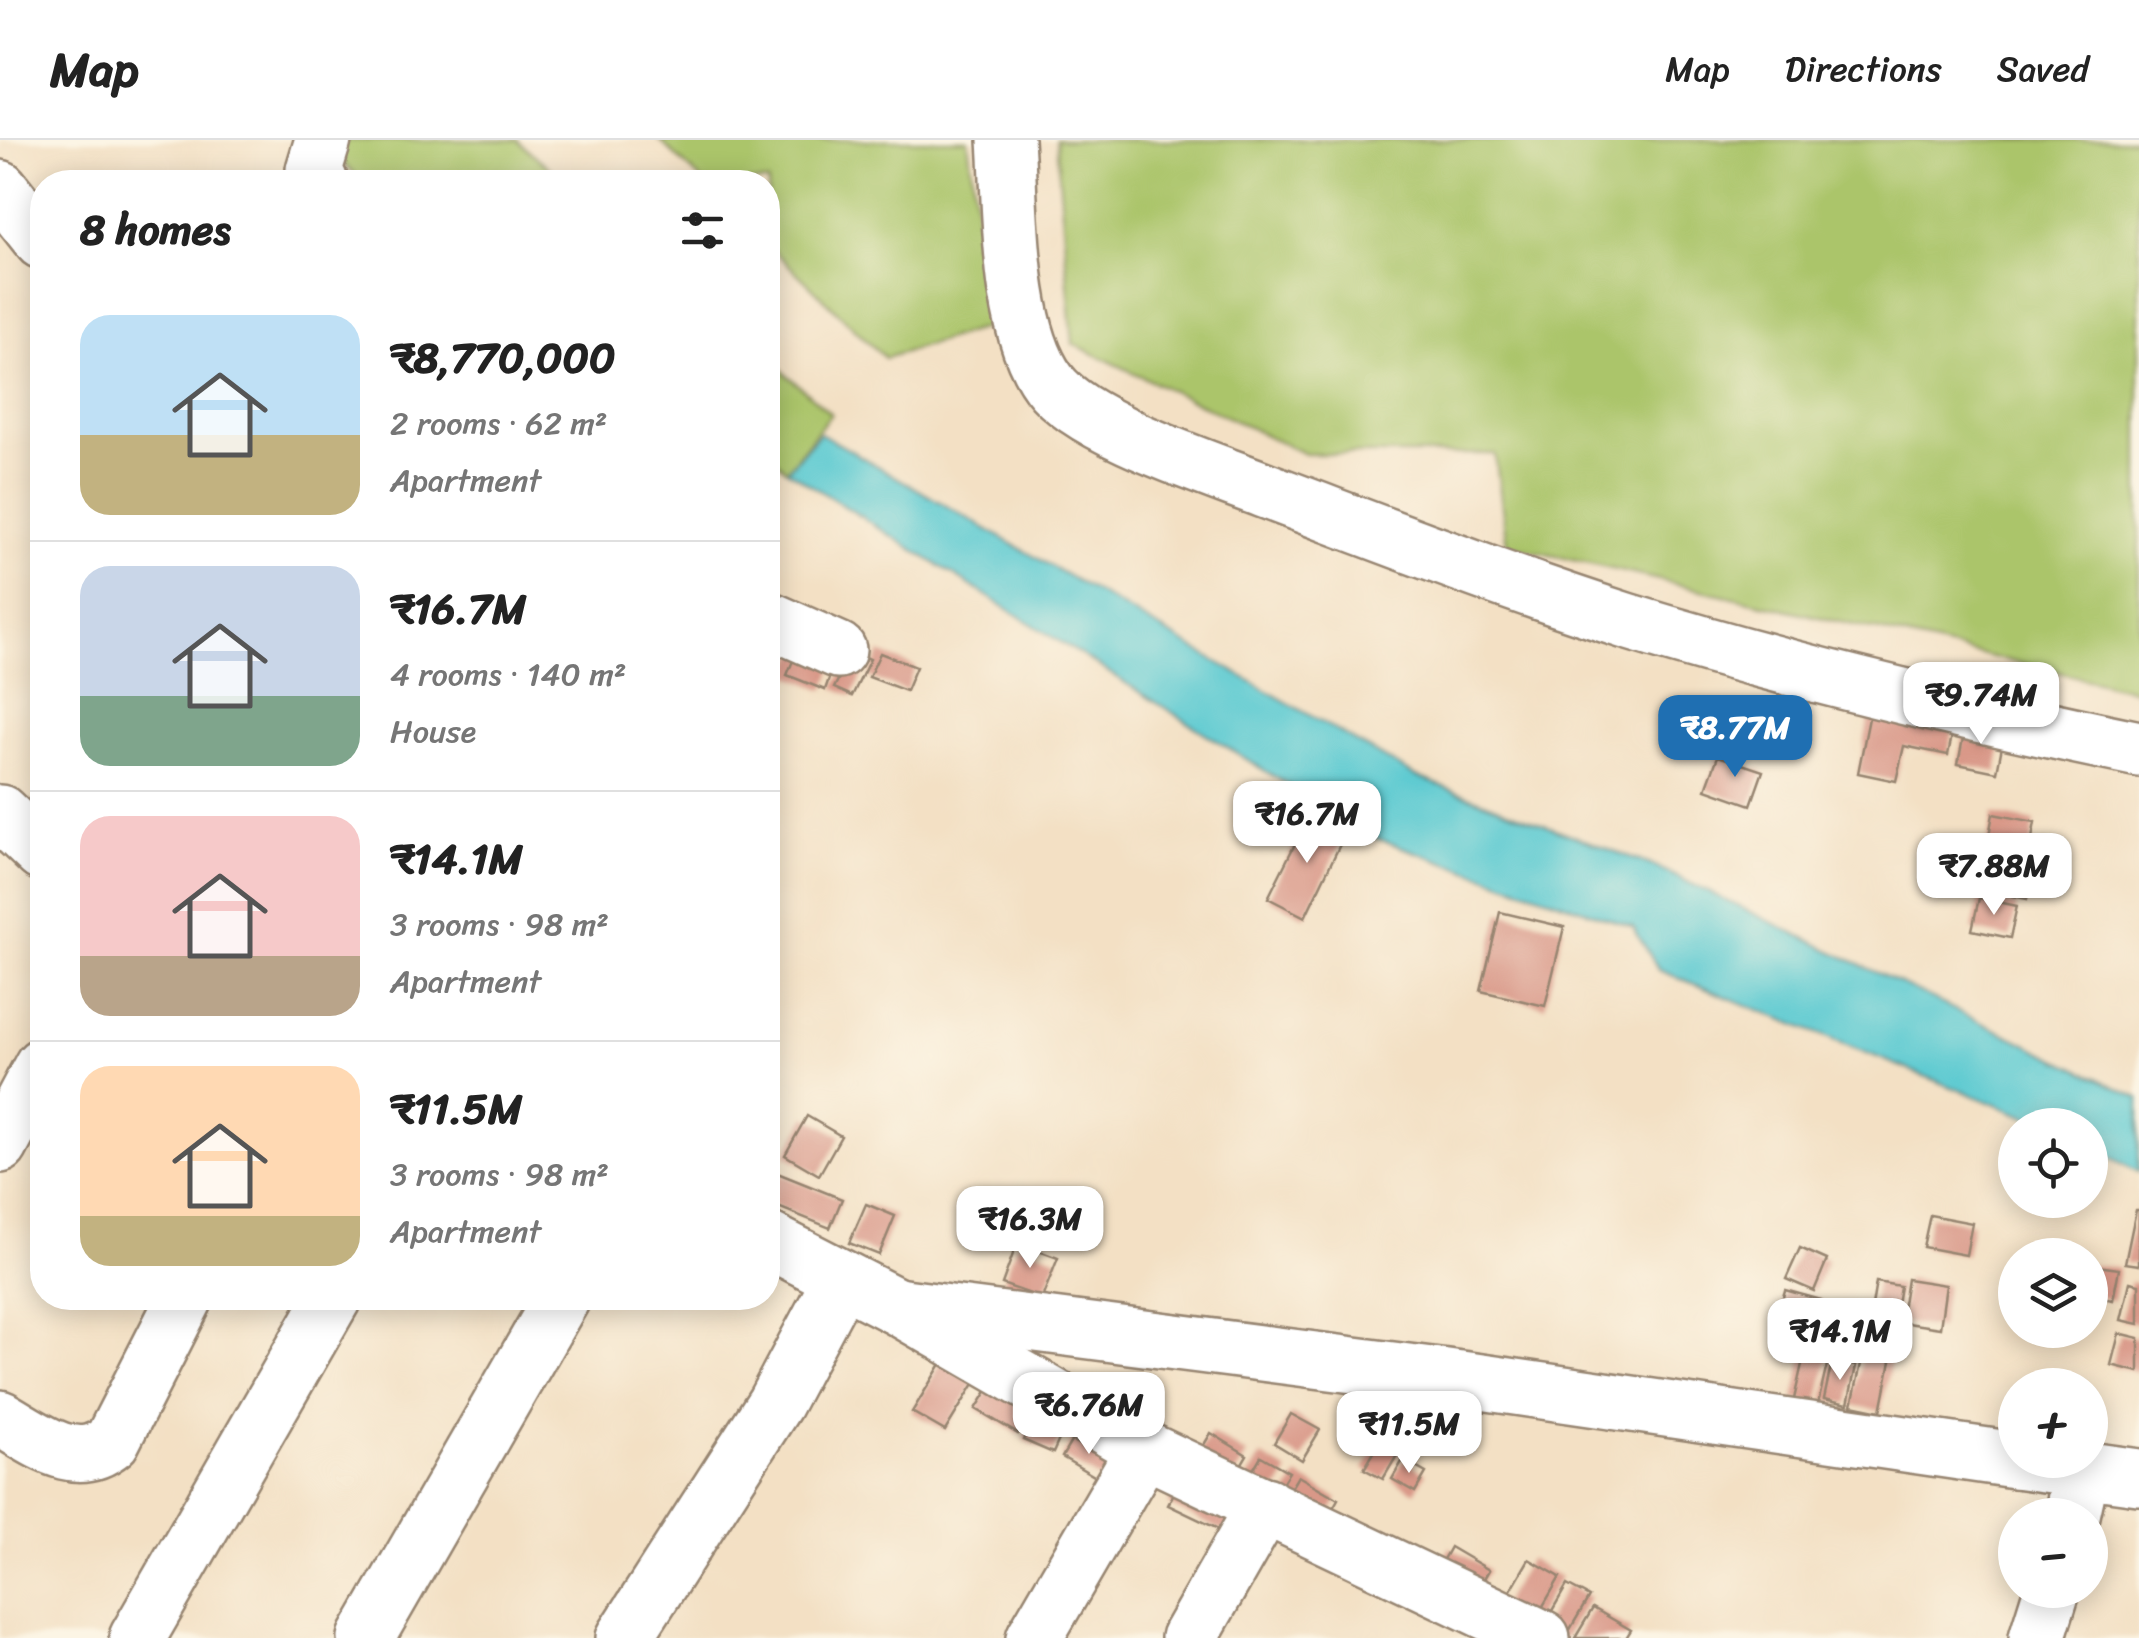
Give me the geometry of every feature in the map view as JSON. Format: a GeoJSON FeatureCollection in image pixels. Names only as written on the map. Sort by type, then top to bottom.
{"type":"FeatureCollection","features":[{"type":"Feature","properties":{"kind":"street"},"geometry":{"type":"LineString","coordinates":[[1006,140],[1026,332],[1049,384],[1096,419],[1183,459],[1380,534],[1626,620],[1936,707],[2139,749]]}},
{"type":"Feature","properties":{"kind":"street"},"geometry":{"type":"LineString","coordinates":[[0,188],[30,226]]}},
{"type":"Feature","properties":{"kind":"street"},"geometry":{"type":"LineString","coordinates":[[780,624],[838,650]]}},
{"type":"Feature","properties":{"kind":"street"},"geometry":{"type":"LineString","coordinates":[[0,813],[30,842]]}},
{"type":"Feature","properties":{"kind":"street"},"geometry":{"type":"LineString","coordinates":[[0,1144],[30,1088]]}},
{"type":"Feature","properties":{"kind":"street"},"geometry":{"type":"LineString","coordinates":[[780,1246],[896,1306],[1144,1448],[1265,1504],[1461,1620],[1542,1638]]}},
{"type":"Feature","properties":{"kind":"street"},"geometry":{"type":"LineString","coordinates":[[624,1638],[776,1403],[841,1279]]}},
{"type":"Feature","properties":{"kind":"street"},"geometry":{"type":"LineString","coordinates":[[896,1306],[1447,1376],[1998,1457]]}},
{"type":"Feature","properties":{"kind":"street"},"geometry":{"type":"LineString","coordinates":[[0,1418],[74,1456],[96,1454],[112,1440],[178,1310]]}},
{"type":"Feature","properties":{"kind":"street"},"geometry":{"type":"LineString","coordinates":[[137,1638],[325,1310]]}},
{"type":"Feature","properties":{"kind":"street"},"geometry":{"type":"LineString","coordinates":[[366,1638],[555,1310]]}},
{"type":"Feature","properties":{"kind":"street"},"geometry":{"type":"LineString","coordinates":[[1034,1638],[1144,1448]]}},
{"type":"Feature","properties":{"kind":"street"},"geometry":{"type":"LineString","coordinates":[[2050,1478],[2077,1492],[2139,1477]]}},
{"type":"Feature","properties":{"kind":"street"},"geometry":{"type":"LineString","coordinates":[[1190,1638],[1265,1504]]}},
{"type":"Feature","properties":{"kind":"street"},"geometry":{"type":"LineString","coordinates":[[2037,1638],[2046,1608]]}},
{"type":"Feature","properties":{"kind":"green space"},"geometry":{"type":"Polygon","coordinates":[[[316,140],[517,140],[552,170],[350,170],[316,140]]]}},
{"type":"Feature","properties":{"kind":"green space"},"geometry":{"type":"Polygon","coordinates":[[[659,140],[968,140],[990,326],[885,358],[780,257],[780,170],[690,170],[659,140]]]}},
{"type":"Feature","properties":{"kind":"green space"},"geometry":{"type":"Polygon","coordinates":[[[1056,140],[2139,140],[2139,691],[1507,545],[1495,454],[1305,454],[1073,344],[1056,140]]]}},
{"type":"Feature","properties":{"kind":"green space"},"geometry":{"type":"Polygon","coordinates":[[[780,369],[831,414],[787,470],[780,464],[780,369]]]}},
{"type":"Feature","properties":{"kind":"water"},"geometry":{"type":"Polygon","coordinates":[[[820,433],[1415,776],[1656,867],[2139,1098],[2139,1172],[2108,1156],[2108,1108],[2004,1108],[1659,970],[1633,927],[1367,835],[787,470],[820,433]]]}},
{"type":"Feature","properties":{"kind":"building"},"geometry":{"type":"Polygon","coordinates":[[[802,639],[838,653],[825,690],[787,675],[802,639]]]}},
{"type":"Feature","properties":{"kind":"building"},"geometry":{"type":"Polygon","coordinates":[[[853,651],[870,659],[852,696],[834,688],[853,651]]]}},
{"type":"Feature","properties":{"kind":"building"},"geometry":{"type":"Polygon","coordinates":[[[880,653],[916,667],[906,691],[869,677],[880,653]]]}},
{"type":"Feature","properties":{"kind":"building"},"geometry":{"type":"Polygon","coordinates":[[[1872,703],[1955,720],[1948,755],[1904,746],[1896,781],[1858,773],[1872,703]]]}},
{"type":"Feature","properties":{"kind":"building"},"geometry":{"type":"Polygon","coordinates":[[[1966,723],[2005,731],[1997,772],[1958,764],[1966,723]]]}},
{"type":"Feature","properties":{"kind":"building"},"geometry":{"type":"Polygon","coordinates":[[[1718,756],[1763,771],[1751,805],[1706,789],[1718,756]]]}},
{"type":"Feature","properties":{"kind":"building"},"geometry":{"type":"Polygon","coordinates":[[[1993,814],[2035,822],[2029,855],[1987,846],[1993,814]]]}},
{"type":"Feature","properties":{"kind":"building"},"geometry":{"type":"Polygon","coordinates":[[[1309,816],[1345,834],[1305,917],[1268,898],[1309,816]]]}},
{"type":"Feature","properties":{"kind":"building"},"geometry":{"type":"Polygon","coordinates":[[[1989,857],[2034,866],[2027,899],[1982,890],[1989,857]]]}},
{"type":"Feature","properties":{"kind":"building"},"geometry":{"type":"Polygon","coordinates":[[[1979,898],[2017,906],[2010,938],[1972,930],[1979,898]]]}},
{"type":"Feature","properties":{"kind":"building"},"geometry":{"type":"Polygon","coordinates":[[[1500,912],[1564,927],[1545,1006],[1481,991],[1500,912]]]}},
{"type":"Feature","properties":{"kind":"building"},"geometry":{"type":"Polygon","coordinates":[[[807,1116],[841,1136],[819,1175],[785,1155],[807,1116]]]}},
{"type":"Feature","properties":{"kind":"building"},"geometry":{"type":"Polygon","coordinates":[[[780,1174],[842,1199],[830,1228],[780,1208],[780,1174]]]}},
{"type":"Feature","properties":{"kind":"building"},"geometry":{"type":"Polygon","coordinates":[[[866,1204],[895,1216],[879,1255],[849,1243],[866,1204]]]}},
{"type":"Feature","properties":{"kind":"building"},"geometry":{"type":"Polygon","coordinates":[[[2139,1210],[2139,1265],[2125,1263],[2139,1210]]]}},
{"type":"Feature","properties":{"kind":"building"},"geometry":{"type":"Polygon","coordinates":[[[1930,1215],[1972,1223],[1966,1255],[1923,1247],[1930,1215]]]}},
{"type":"Feature","properties":{"kind":"building"},"geometry":{"type":"Polygon","coordinates":[[[1017,1243],[1058,1258],[1042,1298],[1002,1284],[1017,1243]]]}},
{"type":"Feature","properties":{"kind":"building"},"geometry":{"type":"Polygon","coordinates":[[[1800,1248],[1827,1260],[1814,1291],[1786,1279],[1800,1248]]]}},
{"type":"Feature","properties":{"kind":"building"},"geometry":{"type":"Polygon","coordinates":[[[2108,1267],[2119,1269],[2113,1300],[2108,1299],[2108,1267]]]}},
{"type":"Feature","properties":{"kind":"building"},"geometry":{"type":"Polygon","coordinates":[[[1907,1279],[1946,1285],[1940,1328],[1900,1322],[1907,1279]]]}},
{"type":"Feature","properties":{"kind":"building"},"geometry":{"type":"Polygon","coordinates":[[[1876,1282],[1900,1286],[1895,1316],[1871,1312],[1876,1282]]]}},
{"type":"Feature","properties":{"kind":"building"},"geometry":{"type":"Polygon","coordinates":[[[2130,1282],[2139,1284],[2139,1324],[2121,1320],[2130,1282]]]}},
{"type":"Feature","properties":{"kind":"building"},"geometry":{"type":"Polygon","coordinates":[[[1785,1290],[1821,1300],[1814,1328],[1777,1319],[1785,1290]]]}},
{"type":"Feature","properties":{"kind":"building"},"geometry":{"type":"Polygon","coordinates":[[[2119,1334],[2139,1339],[2139,1372],[2111,1365],[2119,1334]]]}},
{"type":"Feature","properties":{"kind":"building"},"geometry":{"type":"Polygon","coordinates":[[[1808,1338],[1832,1343],[1818,1404],[1794,1399],[1808,1338]]]}},
{"type":"Feature","properties":{"kind":"building"},"geometry":{"type":"Polygon","coordinates":[[[950,1349],[983,1369],[945,1431],[912,1412],[950,1349]]]}},
{"type":"Feature","properties":{"kind":"building"},"geometry":{"type":"Polygon","coordinates":[[[1864,1350],[1892,1356],[1881,1411],[1852,1405],[1864,1350]]]}},
{"type":"Feature","properties":{"kind":"building"},"geometry":{"type":"Polygon","coordinates":[[[1832,1361],[1856,1366],[1848,1404],[1824,1399],[1832,1361]]]}},
{"type":"Feature","properties":{"kind":"building"},"geometry":{"type":"Polygon","coordinates":[[[991,1385],[1033,1410],[1018,1434],[976,1409],[991,1385]]]}},
{"type":"Feature","properties":{"kind":"building"},"geometry":{"type":"Polygon","coordinates":[[[1039,1404],[1069,1417],[1053,1453],[1023,1440],[1039,1404]]]}},
{"type":"Feature","properties":{"kind":"building"},"geometry":{"type":"Polygon","coordinates":[[[1291,1414],[1320,1430],[1302,1460],[1274,1443],[1291,1414]]]}},
{"type":"Feature","properties":{"kind":"building"},"geometry":{"type":"Polygon","coordinates":[[[1391,1424],[1409,1435],[1383,1479],[1364,1469],[1391,1424]]]}},
{"type":"Feature","properties":{"kind":"building"},"geometry":{"type":"Polygon","coordinates":[[[1076,1433],[1116,1457],[1101,1480],[1062,1457],[1076,1433]]]}},
{"type":"Feature","properties":{"kind":"building"},"geometry":{"type":"Polygon","coordinates":[[[1211,1433],[1247,1455],[1231,1482],[1194,1461],[1211,1433]]]}},
{"type":"Feature","properties":{"kind":"building"},"geometry":{"type":"Polygon","coordinates":[[[1261,1456],[1289,1472],[1271,1501],[1244,1485],[1261,1456]]]}},
{"type":"Feature","properties":{"kind":"building"},"geometry":{"type":"Polygon","coordinates":[[[1403,1460],[1426,1473],[1415,1492],[1392,1479],[1403,1460]]]}},
{"type":"Feature","properties":{"kind":"building"},"geometry":{"type":"Polygon","coordinates":[[[1298,1476],[1338,1499],[1324,1524],[1283,1501],[1298,1476]]]}},
{"type":"Feature","properties":{"kind":"building"},"geometry":{"type":"Polygon","coordinates":[[[1182,1477],[1249,1510],[1235,1537],[1168,1505],[1182,1477]]]}},
{"type":"Feature","properties":{"kind":"building"},"geometry":{"type":"Polygon","coordinates":[[[1450,1547],[1489,1570],[1475,1594],[1436,1572],[1450,1547]]]}},
{"type":"Feature","properties":{"kind":"building"},"geometry":{"type":"Polygon","coordinates":[[[1529,1559],[1560,1577],[1532,1625],[1501,1607],[1529,1559]]]}},
{"type":"Feature","properties":{"kind":"building"},"geometry":{"type":"Polygon","coordinates":[[[1567,1585],[1589,1597],[1565,1638],[1543,1626],[1567,1585]]]}},
{"type":"Feature","properties":{"kind":"building"},"geometry":{"type":"Polygon","coordinates":[[[1593,1608],[1631,1630],[1626,1638],[1575,1638],[1593,1608]]]}}]}
